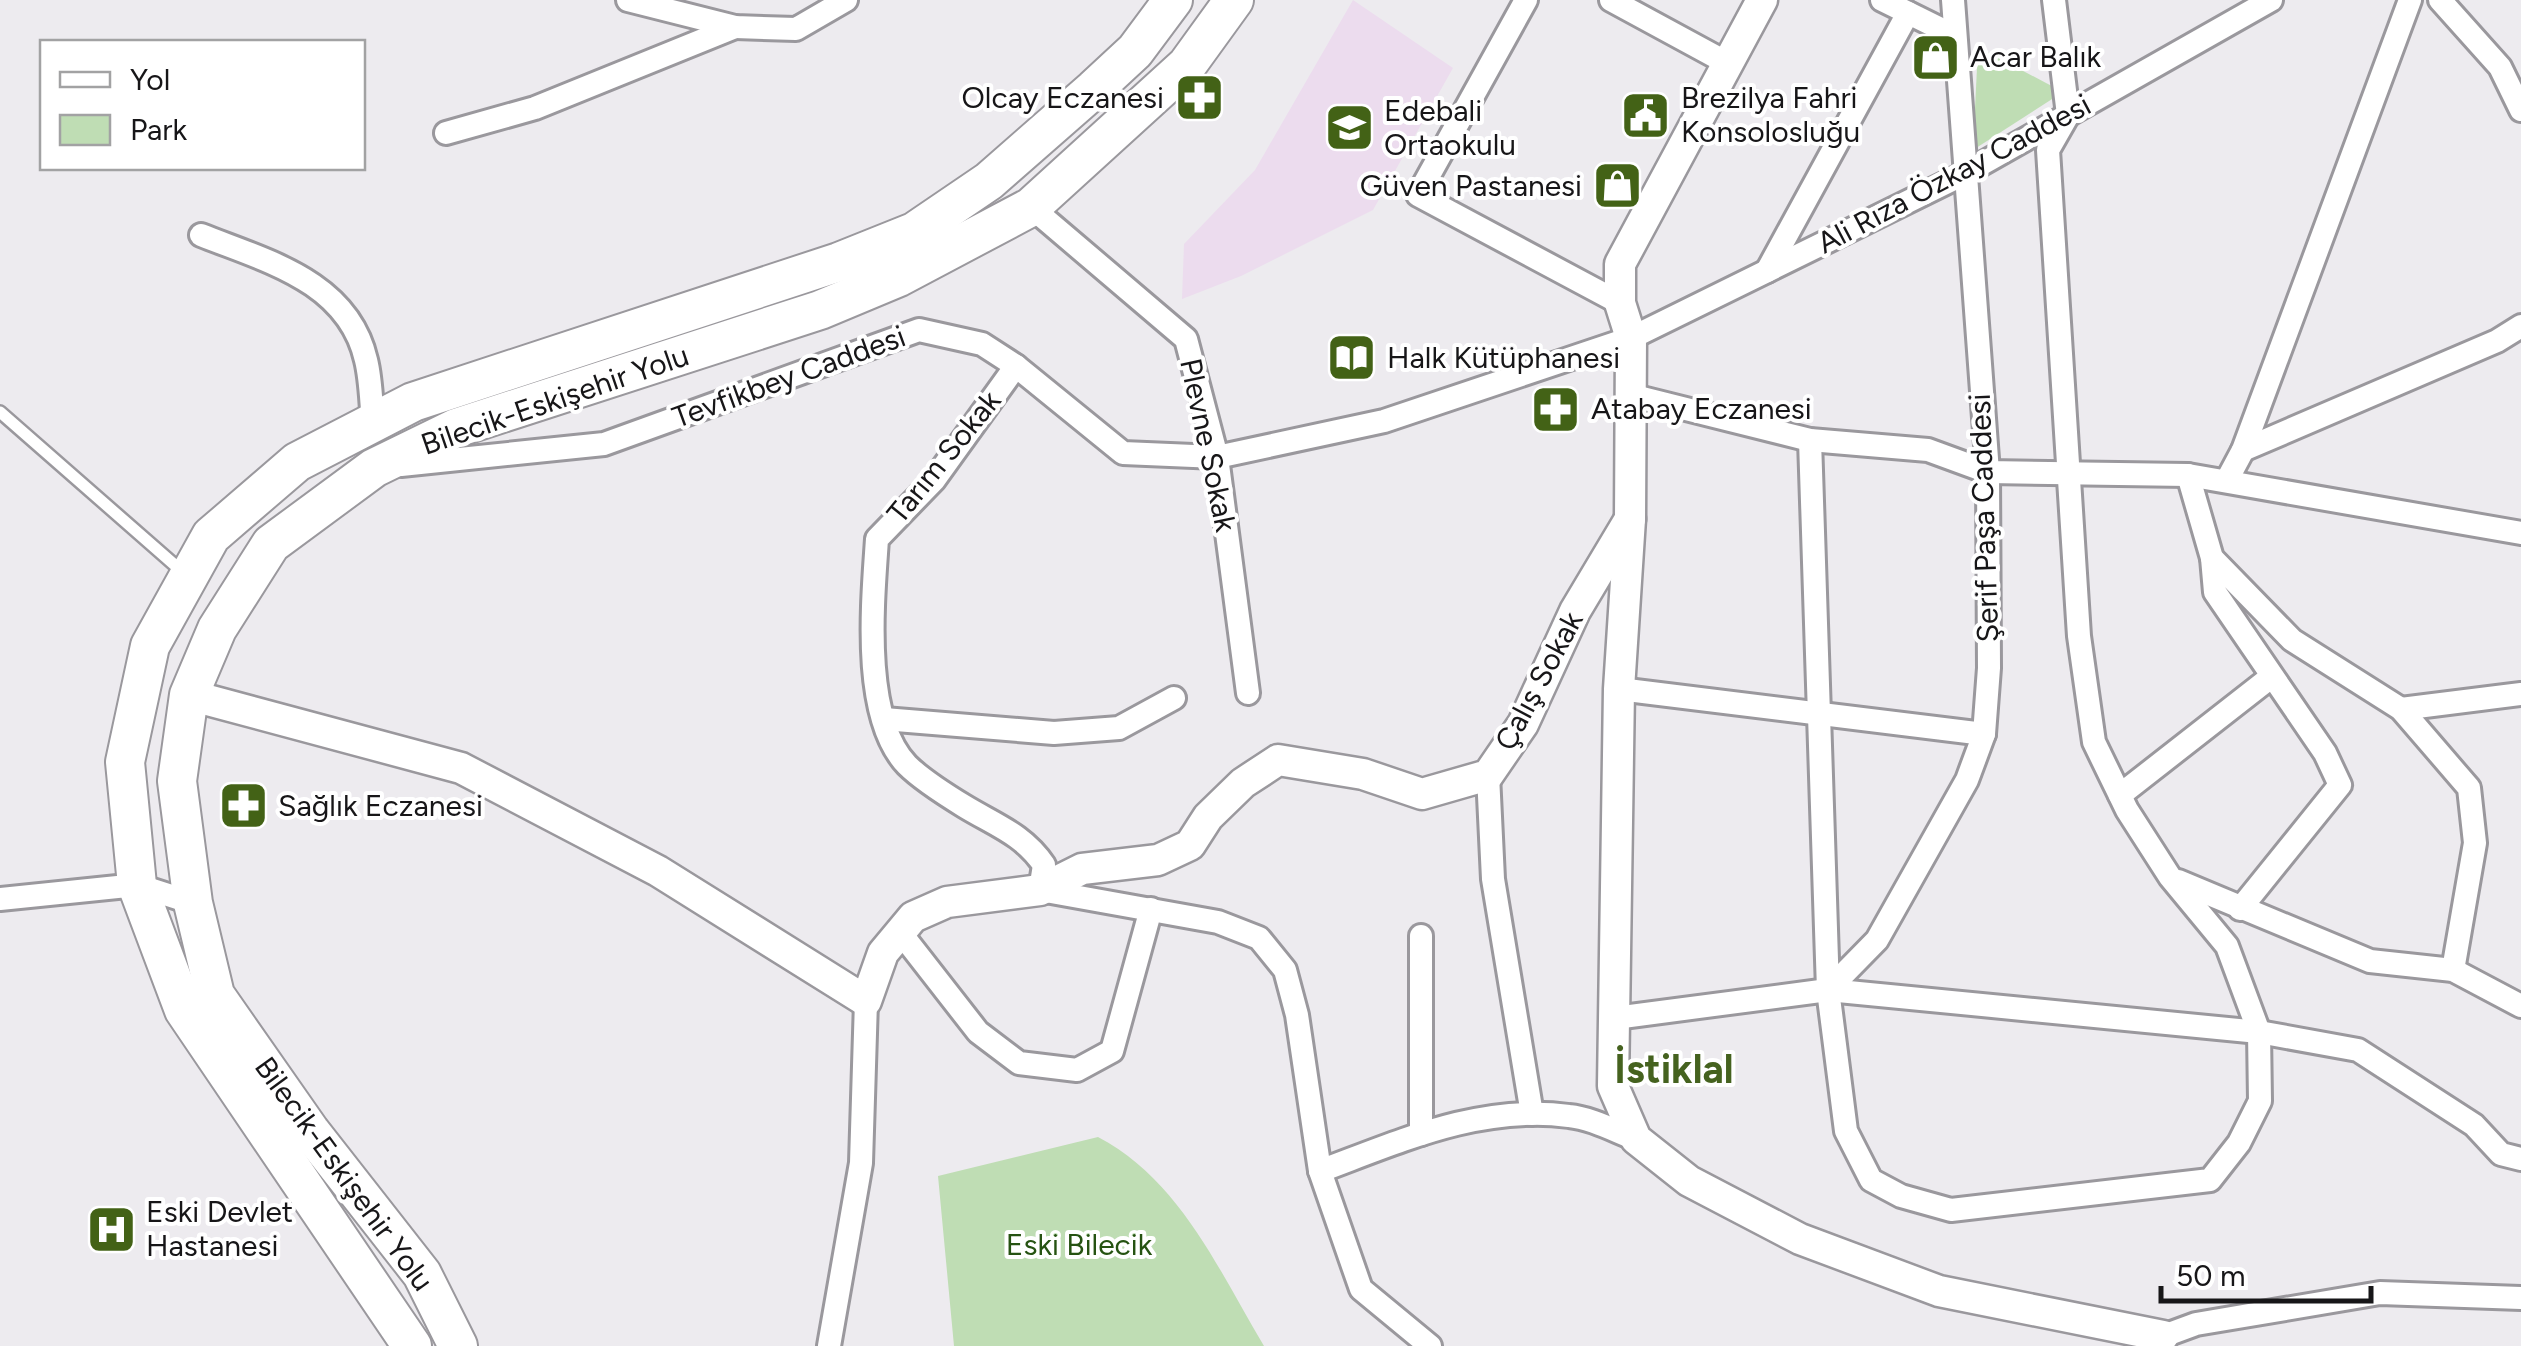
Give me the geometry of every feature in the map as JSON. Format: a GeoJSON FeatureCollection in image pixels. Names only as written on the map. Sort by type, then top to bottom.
{"type":"FeatureCollection","features":[{"type":"Feature","properties":{"kind":"main road","name":"Bilecik-Eskişehir Yolu"},"geometry":{"type":"LineString","coordinates":[[412,1346],[184,1010],[136,885],[124,762],[150,646],[210,536],[297,462],[413,402],[838,262],[914,232],[989,182],[1094,89],[1134,51],[1173,0]]}},
{"type":"Feature","properties":{"kind":"main road","name":"Bilecik-Eskişehir Yolu"},"geometry":{"type":"LineString","coordinates":[[458,1346],[422,1274],[310,1131],[215,996],[193,902],[177,782],[190,695],[217,629],[271,544],[374,468],[456,428],[820,310],[898,277],[1031,208],[1187,65],[1234,0]]}},
{"type":"Feature","properties":{"kind":"main road"},"geometry":{"type":"LineString","coordinates":[[188,577],[190,695]]}},
{"type":"Feature","properties":{"kind":"street"},"geometry":{"type":"LineString","coordinates":[[628,0],[735,27],[796,30],[846,0]]}},
{"type":"Feature","properties":{"kind":"street"},"geometry":{"type":"LineString","coordinates":[[1526,0],[1418,195],[1620,303]]}},
{"type":"Feature","properties":{"kind":"street"},"geometry":{"type":"LineString","coordinates":[[1611,0],[1729,64]]}},
{"type":"Feature","properties":{"kind":"street"},"geometry":{"type":"LineString","coordinates":[[1636,1139],[1614,1086],[1619,690],[1630,519],[1631,338],[1620,303],[1620,264],[1762,0]]}},
{"type":"Feature","properties":{"kind":"street"},"geometry":{"type":"LineString","coordinates":[[1882,0],[1955,36]]}},
{"type":"Feature","properties":{"kind":"street","name":"Şerif Paşa Caddesi"},"geometry":{"type":"LineString","coordinates":[[1828,990],[1877,940],[1967,780],[1984,734],[1988,472],[1953,0]]}},
{"type":"Feature","properties":{"kind":"street"},"geometry":{"type":"LineString","coordinates":[[1810,440],[1828,990],[1846,1131],[1871,1180],[1902,1196],[1951,1210],[2210,1180],[2239,1144],[2260,1101],[2259,1032],[2227,946],[2170,877],[2120,795],[2094,742],[2080,636],[2048,150],[2068,115],[2054,0]]}},
{"type":"Feature","properties":{"kind":"street","name":"Ali Rıza Özkay Caddesi"},"geometry":{"type":"LineString","coordinates":[[1631,338],[1964,174],[2271,0]]}},
{"type":"Feature","properties":{"kind":"street"},"geometry":{"type":"LineString","coordinates":[[2228,480],[2243,450],[2410,0]]}},
{"type":"Feature","properties":{"kind":"street"},"geometry":{"type":"LineString","coordinates":[[2440,0],[2500,67],[2521,110]]}},
{"type":"Feature","properties":{"kind":"street"},"geometry":{"type":"LineString","coordinates":[[1768,271],[1908,13]]}},
{"type":"Feature","properties":{"kind":"street"},"geometry":{"type":"LineString","coordinates":[[446,133],[534,108],[735,27]]}},
{"type":"Feature","properties":{"kind":"street","name":"Plevne Sokak"},"geometry":{"type":"LineString","coordinates":[[1031,208],[1186,339],[1217,457],[1248,693]]}},
{"type":"Feature","properties":{"kind":"street"},"geometry":{"type":"LineString","coordinates":[[201,235],[308,278],[331,300],[356,332],[366,360],[373,422]]}},
{"type":"Feature","properties":{"kind":"street"},"geometry":{"type":"LineString","coordinates":[[2243,450],[2521,326]]}},
{"type":"Feature","properties":{"kind":"street","name":"Tevfikbey Caddesi"},"geometry":{"type":"LineString","coordinates":[[374,468],[604,444],[918,330],[982,344],[1016,366],[1122,453],[1217,457],[1384,421],[1631,338]]}},
{"type":"Feature","properties":{"kind":"street","name":"Tarım Sokak"},"geometry":{"type":"LineString","coordinates":[[1016,366],[934,480],[877,539],[870,642],[884,720],[906,764],[964,806],[1027,841],[1044,865],[1040,890]]}},
{"type":"Feature","properties":{"kind":"street"},"geometry":{"type":"LineString","coordinates":[[1630,395],[1810,440],[1928,450],[1988,472],[2188,475],[2521,533]]}},
{"type":"Feature","properties":{"kind":"street"},"geometry":{"type":"LineString","coordinates":[[2188,475],[2212,558],[2214,592],[2326,753],[2340,785],[2240,909]]}},
{"type":"Feature","properties":{"kind":"street","name":"Çalış Sokak"},"geometry":{"type":"LineString","coordinates":[[1040,890],[1082,869],[1158,860],[1190,846],[1208,816],[1243,783],[1278,760],[1363,774],[1422,794],[1488,775],[1523,724],[1575,610],[1630,519]]}},
{"type":"Feature","properties":{"kind":"street"},"geometry":{"type":"LineString","coordinates":[[2212,558],[2292,640],[2401,709],[2470,788],[2475,843],[2453,970]]}},
{"type":"Feature","properties":{"kind":"street"},"geometry":{"type":"LineString","coordinates":[[2120,795],[2270,677]]}},
{"type":"Feature","properties":{"kind":"street"},"geometry":{"type":"LineString","coordinates":[[1619,690],[1819,710],[1984,734]]}},
{"type":"Feature","properties":{"kind":"street"},"geometry":{"type":"LineString","coordinates":[[2401,709],[2521,694]]}},
{"type":"Feature","properties":{"kind":"street"},"geometry":{"type":"LineString","coordinates":[[190,695],[461,768],[658,872],[866,1001]]}},
{"type":"Feature","properties":{"kind":"street"},"geometry":{"type":"LineString","coordinates":[[884,720],[1054,733],[1120,728],[1174,698]]}},
{"type":"Feature","properties":{"kind":"street"},"geometry":{"type":"LineString","coordinates":[[1488,775],[1493,879],[1532,1114]]}},
{"type":"Feature","properties":{"kind":"street"},"geometry":{"type":"LineString","coordinates":[[2170,877],[2370,961],[2453,970],[2521,1006]]}},
{"type":"Feature","properties":{"kind":"street"},"geometry":{"type":"LineString","coordinates":[[0,899],[136,885],[193,902]]}},
{"type":"Feature","properties":{"kind":"street"},"geometry":{"type":"LineString","coordinates":[[829,1346],[862,1163],[866,1001],[883,953],[913,916],[947,902],[1040,890],[1218,922],[1259,938],[1285,970],[1297,1015],[1320,1172],[1361,1289],[1430,1346]]}},
{"type":"Feature","properties":{"kind":"street"},"geometry":{"type":"LineString","coordinates":[[900,932],[978,1032],[1019,1063],[1076,1070],[1112,1051],[1152,908]]}},
{"type":"Feature","properties":{"kind":"street"},"geometry":{"type":"LineString","coordinates":[[1420,1134],[1421,936]]}},
{"type":"Feature","properties":{"kind":"street"},"geometry":{"type":"LineString","coordinates":[[1615,1018],[1828,990],[2259,1032],[2358,1050],[2474,1125],[2502,1154],[2521,1160]]}},
{"type":"Feature","properties":{"kind":"street"},"geometry":{"type":"LineString","coordinates":[[1320,1172],[1452,1122],[1532,1114],[1574,1116],[1636,1139],[1690,1181],[1800,1238],[1939,1291],[2150,1341],[2196,1324],[2380,1293],[2521,1298]]}},
{"type":"Feature","properties":{"kind":"lane"},"geometry":{"type":"LineString","coordinates":[[0,412],[188,577]]}},
{"type":"Feature","properties":{"kind":"shaded area","name":"Edebali Ortaokulu"},"geometry":{"type":"Polygon","coordinates":[[[1353,0],[1453,68],[1373,210],[1241,276],[1182,299],[1184,244],[1255,170],[1353,0]]]}},
{"type":"Feature","properties":{"kind":"green space"},"geometry":{"type":"Polygon","coordinates":[[[1978,47],[2063,92],[1973,150],[1978,47]]]}},
{"type":"Feature","properties":{"kind":"green space","name":"Eski Bilecik"},"geometry":{"type":"Polygon","coordinates":[[[1098,1137],[1127,1155],[1174,1202],[1213,1257],[1264,1346],[954,1346],[938,1176],[1098,1137]]]}},
{"type":"Feature","properties":{"kind":"place","name":"Acar Balık"},"geometry":{"type":"Point","coordinates":[1935,57]}},
{"type":"Feature","properties":{"kind":"place","name":"Olcay Eczanesi"},"geometry":{"type":"Point","coordinates":[1199,98]}},
{"type":"Feature","properties":{"kind":"place","name":"Brezilya Fahri Konsolosluğu"},"geometry":{"type":"Point","coordinates":[1646,115]}},
{"type":"Feature","properties":{"kind":"place","name":"Edebali Ortaokulu"},"geometry":{"type":"Point","coordinates":[1349,128]}},
{"type":"Feature","properties":{"kind":"place","name":"Güven Pastanesi"},"geometry":{"type":"Point","coordinates":[1617,186]}},
{"type":"Feature","properties":{"kind":"place","name":"Halk Kütüphanesi"},"geometry":{"type":"Point","coordinates":[1352,358]}},
{"type":"Feature","properties":{"kind":"place","name":"Atabay Eczanesi"},"geometry":{"type":"Point","coordinates":[1556,409]}},
{"type":"Feature","properties":{"kind":"place","name":"Sağlık Eczanesi"},"geometry":{"type":"Point","coordinates":[243,806]}},
{"type":"Feature","properties":{"kind":"place","name":"Eski Devlet Hastanesi"},"geometry":{"type":"Point","coordinates":[111,1229]}},
{"type":"Feature","properties":{"kind":"district","name":"İstiklal"},"geometry":{"type":"Point","coordinates":[1674,1069]}}]}
